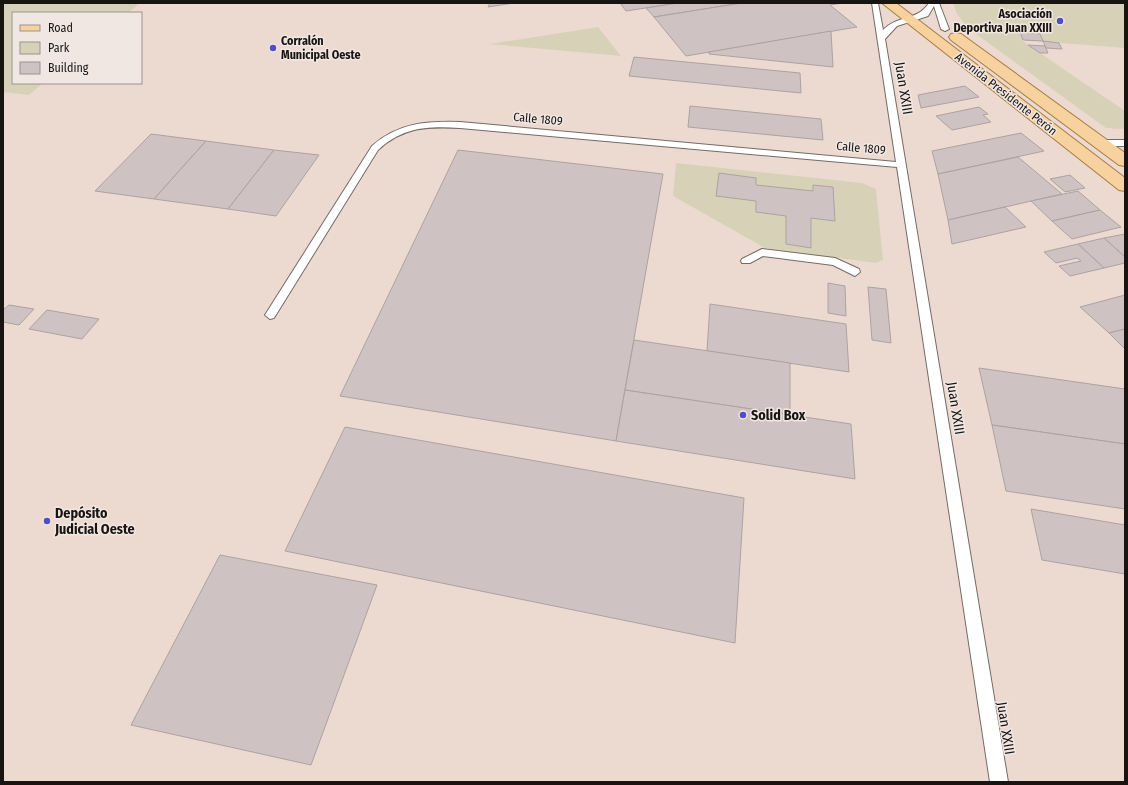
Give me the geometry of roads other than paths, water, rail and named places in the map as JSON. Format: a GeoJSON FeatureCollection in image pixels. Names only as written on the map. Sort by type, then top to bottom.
{"type":"FeatureCollection","features":[{"type":"Feature","properties":{"kind":"main road","name":"Avenida Presidente Perón"},"geometry":{"type":"LineString","coordinates":[[888,3],[1125,186]]}},
{"type":"Feature","properties":{"kind":"main road","name":"Avenida Presidente Perón"},"geometry":{"type":"LineString","coordinates":[[911,3],[928,9],[945,29],[1125,161]]}},
{"type":"Feature","properties":{"kind":"lane","name":"Juan XXIII"},"geometry":{"type":"LineString","coordinates":[[875,3],[999,782]]}},
{"type":"Feature","properties":{"kind":"lane"},"geometry":{"type":"LineString","coordinates":[[936,3],[945,29]]}},
{"type":"Feature","properties":{"kind":"lane"},"geometry":{"type":"LineString","coordinates":[[881,39],[885,30],[895,24],[910,20],[928,9]]}},
{"type":"Feature","properties":{"kind":"lane","name":"Calle 1809"},"geometry":{"type":"LineString","coordinates":[[270,315],[375,148],[389,136],[407,129],[436,124],[460,125],[901,165]]}},
{"type":"Feature","properties":{"kind":"lane"},"geometry":{"type":"LineString","coordinates":[[1100,143],[1125,144]]}},
{"type":"Feature","properties":{"kind":"lane"},"geometry":{"type":"LineString","coordinates":[[746,261],[762,252],[835,262],[855,272]]}},
{"type":"Feature","properties":{"kind":"place","name":"Asociación Deportiva Juan XXIII"},"geometry":{"type":"Point","coordinates":[1060,21]}},
{"type":"Feature","properties":{"kind":"place","name":"Corralón Municipal Oeste"},"geometry":{"type":"Point","coordinates":[273,48]}},
{"type":"Feature","properties":{"kind":"place","name":"Solid Box"},"geometry":{"type":"Point","coordinates":[743,415]}},
{"type":"Feature","properties":{"kind":"place","name":"Depósito Judicial Oeste"},"geometry":{"type":"Point","coordinates":[47,521]}}]}
